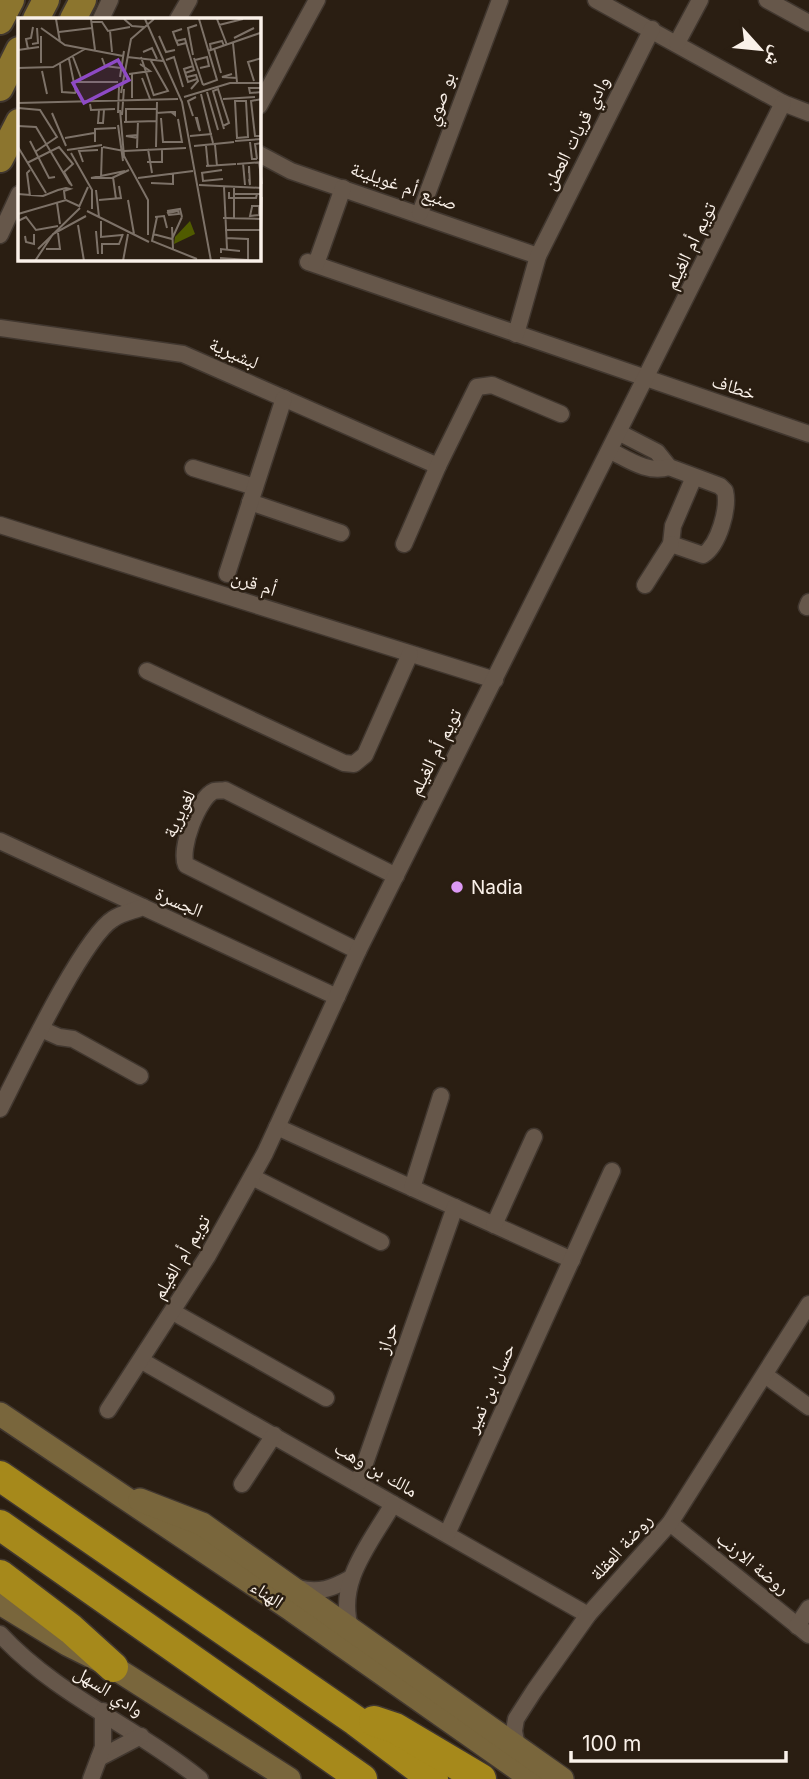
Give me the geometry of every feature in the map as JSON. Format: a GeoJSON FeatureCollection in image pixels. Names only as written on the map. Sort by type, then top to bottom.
{"type":"FeatureCollection","features":[{"type":"Feature","properties":{"kind":"highway"},"geometry":{"type":"LineString","coordinates":[[0,1476],[356,1721],[433,1779]]}},
{"type":"Feature","properties":{"kind":"highway"},"geometry":{"type":"LineString","coordinates":[[0,1525],[362,1779]]}},
{"type":"Feature","properties":{"kind":"highway"},"geometry":{"type":"LineString","coordinates":[[0,1575],[71,1629],[113,1667]]}},
{"type":"Feature","properties":{"kind":"highway"},"geometry":{"type":"LineString","coordinates":[[356,1721],[370,1720],[395,1727],[481,1779]]}},
{"type":"Feature","properties":{"kind":"main road"},"geometry":{"type":"LineString","coordinates":[[0,21],[11,0]]}},
{"type":"Feature","properties":{"kind":"main road"},"geometry":{"type":"LineString","coordinates":[[37,18],[46,0]]}},
{"type":"Feature","properties":{"kind":"main road"},"geometry":{"type":"LineString","coordinates":[[74,18],[83,0]]}},
{"type":"Feature","properties":{"kind":"main road"},"geometry":{"type":"LineString","coordinates":[[0,88],[18,52]]}},
{"type":"Feature","properties":{"kind":"main road"},"geometry":{"type":"LineString","coordinates":[[0,159],[18,124]]}},
{"type":"Feature","properties":{"kind":"main road","name":"الهناء"},"geometry":{"type":"LineString","coordinates":[[0,1414],[396,1682],[531,1779]]}},
{"type":"Feature","properties":{"kind":"main road"},"geometry":{"type":"LineString","coordinates":[[119,1494],[158,1504],[202,1524],[562,1779]]}},
{"type":"Feature","properties":{"kind":"main road"},"geometry":{"type":"LineString","coordinates":[[0,1602],[66,1644],[113,1667],[289,1779]]}},
{"type":"Feature","properties":{"kind":"street"},"geometry":{"type":"LineString","coordinates":[[101,18],[110,0]]}},
{"type":"Feature","properties":{"kind":"street"},"geometry":{"type":"LineString","coordinates":[[179,18],[189,0]]}},
{"type":"Feature","properties":{"kind":"street"},"geometry":{"type":"LineString","coordinates":[[261,102],[317,0]]}},
{"type":"Feature","properties":{"kind":"street","name":"بو صوي"},"geometry":{"type":"LineString","coordinates":[[420,213],[500,0]]}},
{"type":"Feature","properties":{"kind":"street"},"geometry":{"type":"LineString","coordinates":[[596,0],[783,103],[809,113]]}},
{"type":"Feature","properties":{"kind":"street"},"geometry":{"type":"LineString","coordinates":[[677,43],[700,0]]}},
{"type":"Feature","properties":{"kind":"street"},"geometry":{"type":"LineString","coordinates":[[774,2],[809,23]]}},
{"type":"Feature","properties":{"kind":"street","name":"وادي قريات العطن"},"geometry":{"type":"LineString","coordinates":[[538,256],[652,29]]}},
{"type":"Feature","properties":{"kind":"street","name":"تويم أم الغيلم"},"geometry":{"type":"LineString","coordinates":[[108,1410],[173,1312],[252,1177],[358,951],[611,451],[783,103]]}},
{"type":"Feature","properties":{"kind":"street","name":"صنيع أم غويلينة"},"geometry":{"type":"LineString","coordinates":[[261,155],[290,171],[420,213],[538,256]]}},
{"type":"Feature","properties":{"kind":"street"},"geometry":{"type":"LineString","coordinates":[[343,188],[312,263],[646,380]]}},
{"type":"Feature","properties":{"kind":"street"},"geometry":{"type":"LineString","coordinates":[[0,235],[18,196]]}},
{"type":"Feature","properties":{"kind":"street"},"geometry":{"type":"LineString","coordinates":[[516,334],[538,256]]}},
{"type":"Feature","properties":{"kind":"street","name":"لبشيرية"},"geometry":{"type":"LineString","coordinates":[[0,328],[183,354],[438,466]]}},
{"type":"Feature","properties":{"kind":"street","name":"خطاف"},"geometry":{"type":"LineString","coordinates":[[646,380],[809,434]]}},
{"type":"Feature","properties":{"kind":"street"},"geometry":{"type":"LineString","coordinates":[[404,544],[473,391],[481,385],[492,385],[561,414]]}},
{"type":"Feature","properties":{"kind":"street"},"geometry":{"type":"LineString","coordinates":[[227,574],[284,398]]}},
{"type":"Feature","properties":{"kind":"street"},"geometry":{"type":"LineString","coordinates":[[620,433],[657,452],[669,467],[725,491],[727,505],[718,534],[709,551],[703,555],[670,544]]}},
{"type":"Feature","properties":{"kind":"street"},"geometry":{"type":"LineString","coordinates":[[611,451],[658,471],[669,467]]}},
{"type":"Feature","properties":{"kind":"street"},"geometry":{"type":"LineString","coordinates":[[193,468],[341,533]]}},
{"type":"Feature","properties":{"kind":"street"},"geometry":{"type":"LineString","coordinates":[[645,585],[670,544],[673,526],[694,477]]}},
{"type":"Feature","properties":{"kind":"street","name":"أم قرن"},"geometry":{"type":"LineString","coordinates":[[0,525],[495,680]]}},
{"type":"Feature","properties":{"kind":"street"},"geometry":{"type":"LineString","coordinates":[[146,671],[344,763],[354,764],[365,755],[410,654]]}},
{"type":"Feature","properties":{"kind":"street","name":"لغويرية"},"geometry":{"type":"LineString","coordinates":[[358,951],[186,865],[182,856],[184,843],[205,800],[214,791],[225,790],[396,876]]}},
{"type":"Feature","properties":{"kind":"street"},"geometry":{"type":"LineString","coordinates":[[0,841],[143,907]]}},
{"type":"Feature","properties":{"kind":"street","name":"الجسرة"},"geometry":{"type":"LineString","coordinates":[[0,1109],[44,1024],[103,927],[113,918],[143,907],[337,997]]}},
{"type":"Feature","properties":{"kind":"street"},"geometry":{"type":"LineString","coordinates":[[44,1024],[65,1028],[73,1039],[140,1076]]}},
{"type":"Feature","properties":{"kind":"street"},"geometry":{"type":"LineString","coordinates":[[412,1188],[442,1096]]}},
{"type":"Feature","properties":{"kind":"street"},"geometry":{"type":"LineString","coordinates":[[277,1126],[572,1260]]}},
{"type":"Feature","properties":{"kind":"street"},"geometry":{"type":"LineString","coordinates":[[494,1225],[534,1137]]}},
{"type":"Feature","properties":{"kind":"street","name":"حسان بن نمير"},"geometry":{"type":"LineString","coordinates":[[447,1534],[612,1171]]}},
{"type":"Feature","properties":{"kind":"street"},"geometry":{"type":"LineString","coordinates":[[252,1177],[380,1242]]}},
{"type":"Feature","properties":{"kind":"street","name":"حراز"},"geometry":{"type":"LineString","coordinates":[[358,1483],[455,1207]]}},
{"type":"Feature","properties":{"kind":"street","name":"روضة العقلة"},"geometry":{"type":"LineString","coordinates":[[517,1746],[514,1731],[516,1719],[588,1615],[670,1523],[809,1304]]}},
{"type":"Feature","properties":{"kind":"street"},"geometry":{"type":"LineString","coordinates":[[173,1312],[326,1398]]}},
{"type":"Feature","properties":{"kind":"street","name":"مالك بن وهب"},"geometry":{"type":"LineString","coordinates":[[142,1361],[588,1615]]}},
{"type":"Feature","properties":{"kind":"street"},"geometry":{"type":"LineString","coordinates":[[765,1375],[809,1407]]}},
{"type":"Feature","properties":{"kind":"street"},"geometry":{"type":"LineString","coordinates":[[242,1484],[274,1435]]}},
{"type":"Feature","properties":{"kind":"street"},"geometry":{"type":"LineString","coordinates":[[351,1630],[345,1613],[345,1595],[351,1578],[393,1504]]}},
{"type":"Feature","properties":{"kind":"street","name":"روضة الارنب"},"geometry":{"type":"LineString","coordinates":[[670,1523],[803,1630]]}},
{"type":"Feature","properties":{"kind":"street"},"geometry":{"type":"LineString","coordinates":[[289,1586],[310,1592],[332,1589],[351,1578]]}},
{"type":"Feature","properties":{"kind":"street"},"geometry":{"type":"LineString","coordinates":[[803,1630],[809,1608]]}},
{"type":"Feature","properties":{"kind":"street","name":"وادي السهل"},"geometry":{"type":"LineString","coordinates":[[0,1634],[38,1671],[103,1711],[200,1779]]}},
{"type":"Feature","properties":{"kind":"street"},"geometry":{"type":"LineString","coordinates":[[91,1779],[104,1737],[103,1711]]}},
{"type":"Feature","properties":{"kind":"street"},"geometry":{"type":"LineString","coordinates":[[99,1758],[141,1737]]}},
{"type":"Feature","properties":{"kind":"place","name":"Nadia"},"geometry":{"type":"Point","coordinates":[457,887]}}]}
